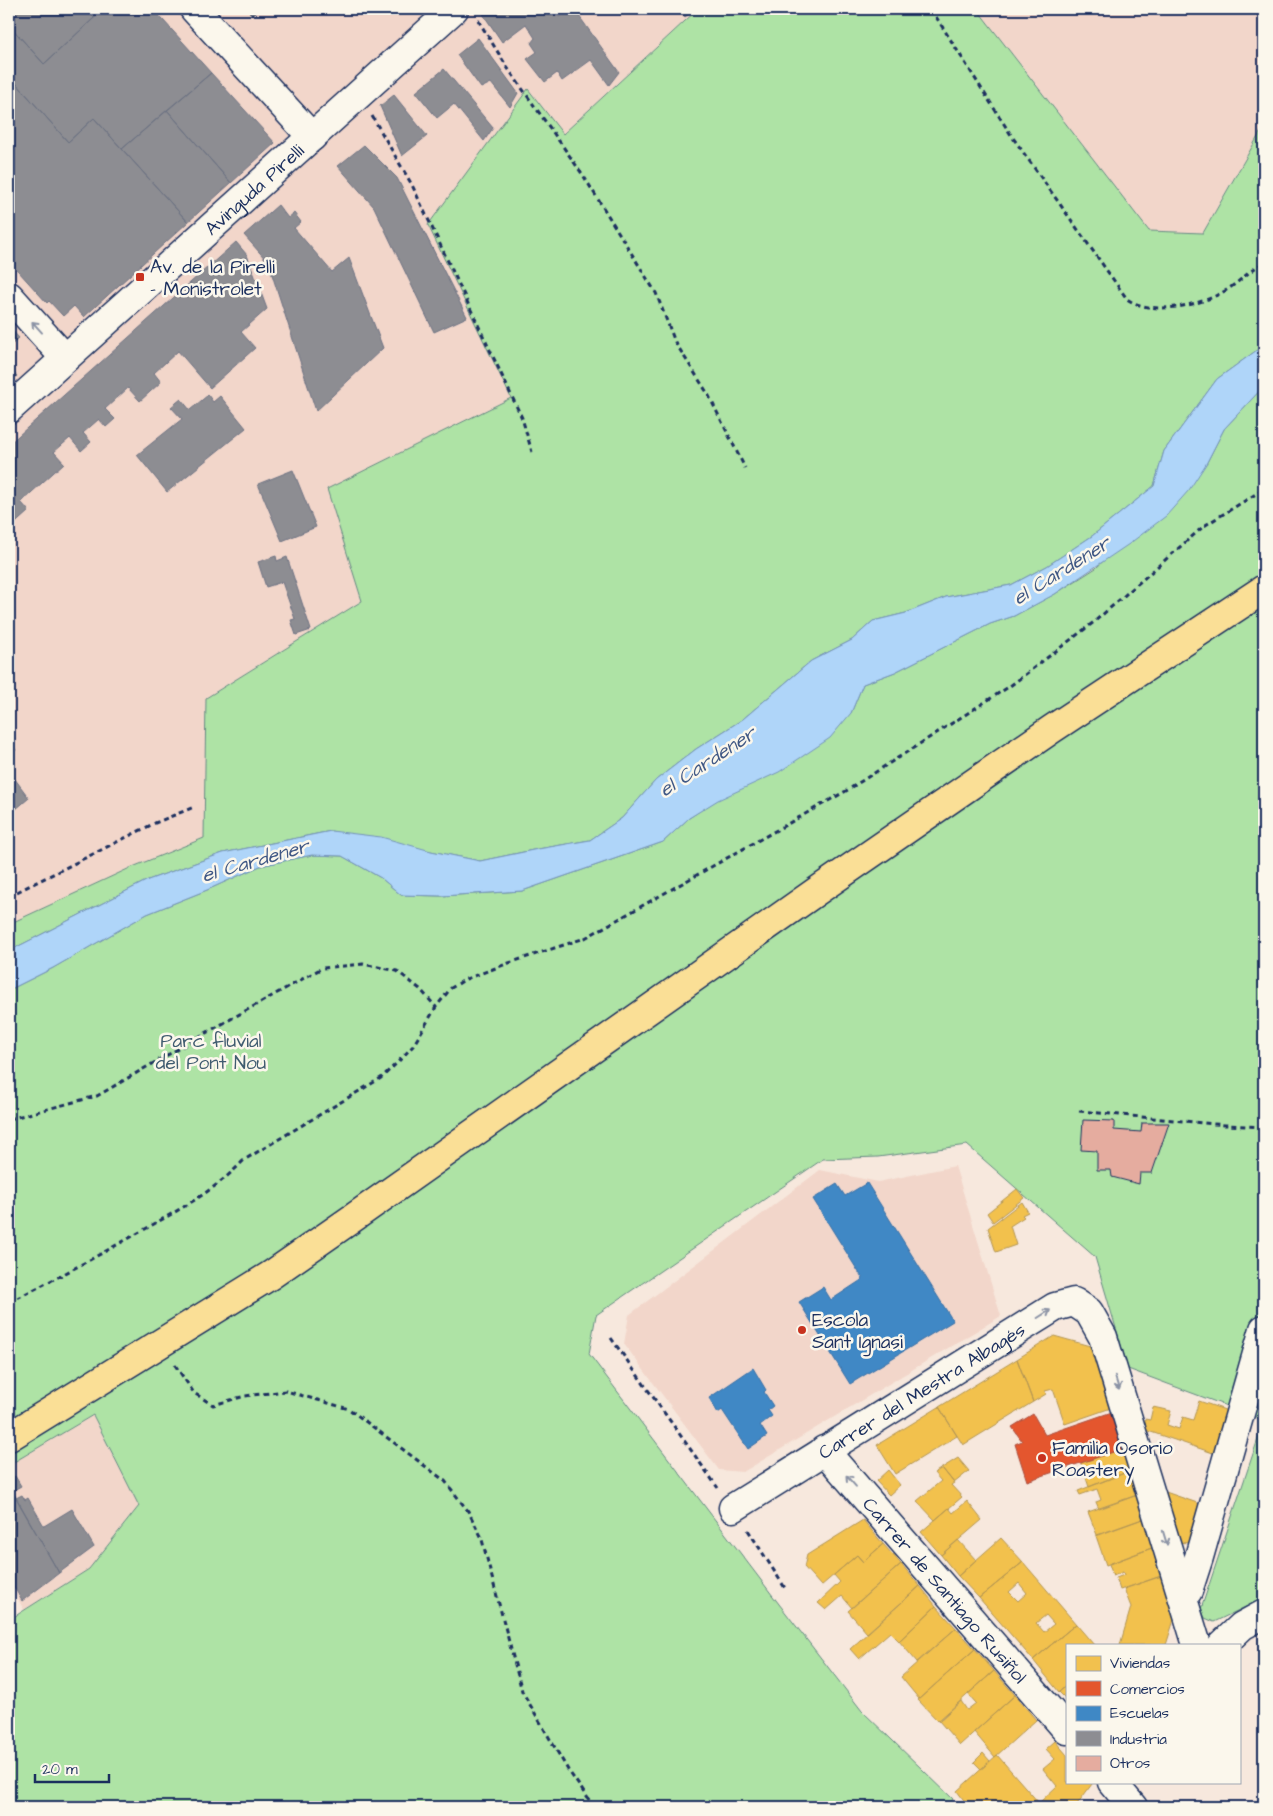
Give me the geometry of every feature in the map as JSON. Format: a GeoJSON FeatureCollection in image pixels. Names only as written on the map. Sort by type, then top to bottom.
{"type":"FeatureCollection","features":[{"type":"Feature","properties":{"kind":"main road"},"geometry":{"type":"LineString","coordinates":[[9,1437],[271,1275],[817,891],[1052,730],[1264,589]]}},
{"type":"Feature","properties":{"kind":"street"},"geometry":{"type":"LineString","coordinates":[[194,9],[312,137]]}},
{"type":"Feature","properties":{"kind":"street","name":"Avinguda Pirelli"},"geometry":{"type":"LineString","coordinates":[[9,409],[359,94],[465,13]]}},
{"type":"Feature","properties":{"kind":"street"},"geometry":{"type":"LineString","coordinates":[[9,296],[65,358]]}},
{"type":"Feature","properties":{"kind":"street","name":"Carrer del Mestra Albagés"},"geometry":{"type":"LineString","coordinates":[[733,1508],[1055,1307],[1074,1302],[1089,1312],[1103,1337],[1197,1644]]}},
{"type":"Feature","properties":{"kind":"street"},"geometry":{"type":"LineString","coordinates":[[1183,1597],[1188,1591],[1199,1557],[1264,1329]]}},
{"type":"Feature","properties":{"kind":"street","name":"Carrer de Santiago Rusiñol"},"geometry":{"type":"LineString","coordinates":[[824,1450],[1066,1729]]}},
{"type":"Feature","properties":{"kind":"street"},"geometry":{"type":"LineString","coordinates":[[1223,1644],[1242,1626],[1264,1614]]}},
{"type":"Feature","properties":{"kind":"path"},"geometry":{"type":"LineString","coordinates":[[931,9],[1011,135],[1127,300],[1141,307],[1158,309],[1191,304],[1222,293],[1264,262]]}},
{"type":"Feature","properties":{"kind":"path"},"geometry":{"type":"LineString","coordinates":[[465,13],[508,67],[583,175],[656,293],[675,342],[708,394],[745,468]]}},
{"type":"Feature","properties":{"kind":"path"},"geometry":{"type":"LineString","coordinates":[[359,94],[412,185],[522,418],[532,452]]}},
{"type":"Feature","properties":{"kind":"path"},"geometry":{"type":"LineString","coordinates":[[9,1302],[62,1276],[203,1196],[230,1175],[244,1160],[381,1078],[413,1046],[436,1007],[451,988],[466,979],[585,938],[846,791],[1010,686],[1094,622],[1204,526],[1264,489]]}},
{"type":"Feature","properties":{"kind":"path"},"geometry":{"type":"LineString","coordinates":[[9,896],[155,823],[194,807]]}},
{"type":"Feature","properties":{"kind":"path"},"geometry":{"type":"LineString","coordinates":[[9,1119],[97,1096],[322,968],[362,964],[397,971],[420,988],[436,1007]]}},
{"type":"Feature","properties":{"kind":"path"},"geometry":{"type":"LineString","coordinates":[[1079,1111],[1264,1127]]}},
{"type":"Feature","properties":{"kind":"path"},"geometry":{"type":"LineString","coordinates":[[611,1338],[733,1508],[785,1588]]}},
{"type":"Feature","properties":{"kind":"path"},"geometry":{"type":"LineString","coordinates":[[160,1343],[194,1393],[214,1405],[245,1396],[286,1391],[350,1409],[445,1481],[468,1511],[481,1536],[522,1691],[568,1770],[594,1807]]}},
{"type":"Feature","properties":{"kind":"shaded area"},"geometry":{"type":"Polygon","coordinates":[[[9,9],[698,9],[563,134],[529,90],[428,225],[512,398],[328,489],[362,601],[206,698],[204,838],[130,868],[9,924],[9,9]]]}},
{"type":"Feature","properties":{"kind":"shaded area"},"geometry":{"type":"Polygon","coordinates":[[[977,9],[1264,9],[1264,126],[1203,233],[1149,231],[977,9]]]}},
{"type":"Feature","properties":{"kind":"shaded area","name":"Escola Sant Ignasi"},"geometry":{"type":"Polygon","coordinates":[[[955,1166],[1001,1316],[743,1472],[719,1470],[624,1344],[629,1315],[820,1170],[878,1182],[955,1166]]]}},
{"type":"Feature","properties":{"kind":"shaded area"},"geometry":{"type":"Polygon","coordinates":[[[93,1415],[139,1506],[89,1569],[24,1610],[9,1583],[9,1465],[93,1415]]]}},
{"type":"Feature","properties":{"kind":"green space"},"geometry":{"type":"Polygon","coordinates":[[[698,9],[977,9],[1149,231],[1203,233],[1264,126],[1264,345],[1217,379],[1164,451],[1154,486],[1092,536],[1047,566],[1011,585],[946,597],[906,613],[873,621],[852,640],[811,661],[743,719],[696,749],[656,780],[622,818],[590,840],[480,861],[331,831],[223,853],[148,880],[9,951],[9,924],[130,868],[204,838],[206,698],[362,601],[327,489],[511,398],[428,225],[528,89],[563,134],[698,9]]]}},
{"type":"Feature","properties":{"kind":"green space","name":"Parc fluvial del Pont Nou"},"geometry":{"type":"Polygon","coordinates":[[[1264,386],[1264,1420],[1128,1369],[1095,1257],[967,1145],[878,1157],[823,1159],[596,1315],[589,1354],[862,1711],[953,1799],[948,1807],[9,1807],[9,1620],[89,1569],[139,1506],[93,1415],[9,1465],[9,990],[53,968],[147,914],[260,866],[312,855],[342,856],[381,878],[401,895],[441,896],[522,891],[663,842],[689,818],[851,713],[863,684],[895,672],[990,624],[1014,616],[1055,594],[1096,568],[1206,464],[1224,429],[1264,386]]]}},
{"type":"Feature","properties":{"kind":"green space"},"geometry":{"type":"Polygon","coordinates":[[[1264,1421],[1264,1598],[1214,1622],[1205,1618],[1201,1609],[1264,1421]]]}},
{"type":"Feature","properties":{"kind":"water","name":"el Cardener"},"geometry":{"type":"Polygon","coordinates":[[[1264,345],[1264,386],[1224,429],[1206,464],[1189,490],[1166,516],[1129,544],[1055,594],[1014,616],[990,624],[895,672],[863,684],[851,713],[830,738],[779,772],[718,800],[689,818],[663,842],[522,891],[441,896],[401,895],[381,878],[342,856],[312,855],[260,866],[147,914],[53,968],[9,990],[9,951],[148,880],[223,853],[331,831],[381,837],[431,851],[480,861],[590,840],[622,818],[656,780],[696,749],[743,719],[811,661],[852,640],[873,621],[906,613],[946,597],[1011,585],[1047,566],[1092,536],[1154,486],[1164,451],[1217,379],[1264,345]]]}},
{"type":"Feature","properties":{"kind":"building: Viviendas"},"geometry":{"type":"Polygon","coordinates":[[[1017,1189],[1024,1198],[993,1222],[987,1213],[1017,1189]]]}},
{"type":"Feature","properties":{"kind":"building: Viviendas"},"geometry":{"type":"Polygon","coordinates":[[[1022,1202],[1028,1212],[1010,1226],[1016,1245],[996,1252],[988,1228],[1022,1202]]]}},
{"type":"Feature","properties":{"kind":"building: Viviendas"},"geometry":{"type":"Polygon","coordinates":[[[1054,1336],[1090,1346],[1111,1408],[1065,1424],[1053,1389],[1045,1391],[1046,1394],[1033,1402],[1017,1359],[1054,1336]]]}},
{"type":"Feature","properties":{"kind":"building: Viviendas"},"geometry":{"type":"Polygon","coordinates":[[[1017,1359],[1033,1402],[963,1445],[939,1407],[1017,1359]]]}},
{"type":"Feature","properties":{"kind":"building: Viviendas"},"geometry":{"type":"Polygon","coordinates":[[[1199,1401],[1231,1412],[1216,1454],[1145,1430],[1145,1419],[1150,1420],[1153,1407],[1171,1411],[1167,1425],[1179,1429],[1183,1417],[1193,1420],[1199,1401]]]}},
{"type":"Feature","properties":{"kind":"building: Viviendas"},"geometry":{"type":"Polygon","coordinates":[[[939,1407],[957,1436],[895,1474],[877,1445],[939,1407]]]}},
{"type":"Feature","properties":{"kind":"building: Viviendas"},"geometry":{"type":"Polygon","coordinates":[[[1125,1448],[1132,1470],[1089,1487],[1081,1463],[1125,1448]]]}},
{"type":"Feature","properties":{"kind":"building: Viviendas"},"geometry":{"type":"Polygon","coordinates":[[[958,1458],[969,1471],[954,1483],[942,1468],[958,1458]]]}},
{"type":"Feature","properties":{"kind":"building: Viviendas"},"geometry":{"type":"Polygon","coordinates":[[[942,1468],[954,1483],[951,1485],[962,1497],[935,1520],[917,1501],[941,1481],[934,1473],[942,1468]]]}},
{"type":"Feature","properties":{"kind":"building: Viviendas"},"geometry":{"type":"Polygon","coordinates":[[[888,1470],[900,1485],[889,1495],[876,1481],[888,1470]]]}},
{"type":"Feature","properties":{"kind":"building: Viviendas"},"geometry":{"type":"Polygon","coordinates":[[[1132,1470],[1140,1494],[1099,1509],[1096,1502],[1101,1500],[1097,1489],[1080,1495],[1078,1491],[1132,1470]]]}},
{"type":"Feature","properties":{"kind":"building: Viviendas"},"geometry":{"type":"Polygon","coordinates":[[[1154,1488],[1206,1506],[1191,1543],[1170,1542],[1154,1488]]]}},
{"type":"Feature","properties":{"kind":"building: Viviendas"},"geometry":{"type":"Polygon","coordinates":[[[1140,1494],[1148,1517],[1097,1535],[1088,1512],[1140,1494]]]}},
{"type":"Feature","properties":{"kind":"building: Viviendas"},"geometry":{"type":"Polygon","coordinates":[[[967,1501],[982,1520],[941,1555],[921,1532],[949,1508],[953,1513],[967,1501]]]}},
{"type":"Feature","properties":{"kind":"building: Viviendas"},"geometry":{"type":"Polygon","coordinates":[[[1148,1517],[1157,1546],[1106,1565],[1096,1536],[1148,1517]]]}},
{"type":"Feature","properties":{"kind":"building: Viviendas"},"geometry":{"type":"Polygon","coordinates":[[[863,1520],[883,1544],[863,1562],[857,1555],[821,1586],[804,1567],[807,1555],[863,1520]]]}},
{"type":"Feature","properties":{"kind":"building: Viviendas"},"geometry":{"type":"Polygon","coordinates":[[[1001,1538],[1023,1562],[979,1598],[958,1576],[1001,1538]]]}},
{"type":"Feature","properties":{"kind":"building: Viviendas"},"geometry":{"type":"Polygon","coordinates":[[[958,1540],[976,1560],[958,1576],[941,1555],[958,1540]]]}},
{"type":"Feature","properties":{"kind":"building: Viviendas"},"geometry":{"type":"Polygon","coordinates":[[[883,1544],[901,1564],[852,1608],[842,1596],[826,1610],[818,1603],[840,1582],[834,1575],[857,1555],[863,1562],[883,1544]]]}},
{"type":"Feature","properties":{"kind":"building: Viviendas"},"geometry":{"type":"Polygon","coordinates":[[[1157,1546],[1167,1574],[1120,1590],[1116,1578],[1124,1575],[1123,1572],[1113,1576],[1109,1564],[1157,1546]]]}},
{"type":"Feature","properties":{"kind":"building: Viviendas"},"geometry":{"type":"Polygon","coordinates":[[[1023,1562],[1076,1624],[1033,1660],[979,1598],[1023,1562]],[[1019,1583],[1009,1592],[1018,1601],[1027,1593],[1019,1583]],[[1046,1615],[1036,1623],[1044,1632],[1054,1624],[1046,1615]]]}},
{"type":"Feature","properties":{"kind":"building: Viviendas"},"geometry":{"type":"Polygon","coordinates":[[[901,1564],[920,1586],[867,1633],[848,1611],[901,1564]]]}},
{"type":"Feature","properties":{"kind":"building: Viviendas"},"geometry":{"type":"Polygon","coordinates":[[[1167,1574],[1178,1607],[1166,1644],[1120,1644],[1131,1607],[1124,1589],[1167,1574]]]}},
{"type":"Feature","properties":{"kind":"building: Viviendas"},"geometry":{"type":"Polygon","coordinates":[[[920,1586],[936,1606],[899,1641],[890,1632],[859,1659],[850,1649],[920,1586]]]}},
{"type":"Feature","properties":{"kind":"building: Viviendas"},"geometry":{"type":"Polygon","coordinates":[[[936,1606],[956,1628],[917,1662],[899,1641],[936,1606]]]}},
{"type":"Feature","properties":{"kind":"building: Viviendas"},"geometry":{"type":"Polygon","coordinates":[[[1076,1624],[1093,1644],[1066,1644],[1066,1686],[1059,1692],[1033,1660],[1076,1624]]]}},
{"type":"Feature","properties":{"kind":"building: Viviendas"},"geometry":{"type":"Polygon","coordinates":[[[956,1628],[975,1649],[919,1699],[901,1677],[956,1628]]]}},
{"type":"Feature","properties":{"kind":"building: Viviendas"},"geometry":{"type":"Polygon","coordinates":[[[975,1649],[994,1671],[938,1721],[918,1700],[975,1649]]]}},
{"type":"Feature","properties":{"kind":"building: Viviendas"},"geometry":{"type":"Polygon","coordinates":[[[994,1671],[1015,1695],[960,1745],[939,1721],[961,1701],[967,1710],[976,1703],[968,1694],[994,1671]]]}},
{"type":"Feature","properties":{"kind":"building: Viviendas"},"geometry":{"type":"Polygon","coordinates":[[[1066,1686],[1066,1699],[1059,1692],[1066,1686]]]}},
{"type":"Feature","properties":{"kind":"building: Viviendas"},"geometry":{"type":"Polygon","coordinates":[[[1015,1695],[1036,1720],[995,1757],[974,1732],[1015,1695]]]}},
{"type":"Feature","properties":{"kind":"building: Viviendas"},"geometry":{"type":"Polygon","coordinates":[[[1055,1741],[1066,1754],[1066,1784],[1092,1784],[1075,1807],[1042,1807],[1039,1803],[1057,1786],[1043,1769],[1055,1759],[1046,1749],[1055,1741]]]}},
{"type":"Feature","properties":{"kind":"building: Viviendas"},"geometry":{"type":"Polygon","coordinates":[[[983,1753],[990,1761],[981,1769],[974,1762],[983,1753]]]}},
{"type":"Feature","properties":{"kind":"building: Viviendas"},"geometry":{"type":"Polygon","coordinates":[[[997,1755],[1042,1807],[969,1807],[957,1791],[997,1755]]]}},
{"type":"Feature","properties":{"kind":"building: Comercios"},"geometry":{"type":"Polygon","coordinates":[[[1112,1412],[1125,1448],[1027,1481],[1015,1444],[1022,1441],[1012,1427],[1033,1414],[1045,1435],[1112,1412]]]}},
{"type":"Feature","properties":{"kind":"building: Escuelas"},"geometry":{"type":"Polygon","coordinates":[[[867,1183],[953,1321],[850,1384],[799,1302],[823,1287],[831,1300],[863,1279],[813,1199],[837,1184],[845,1196],[867,1183]]]}},
{"type":"Feature","properties":{"kind":"building: Escuelas"},"geometry":{"type":"Polygon","coordinates":[[[753,1368],[773,1406],[768,1410],[772,1416],[760,1425],[767,1436],[748,1449],[722,1410],[718,1413],[709,1398],[753,1368]]]}},
{"type":"Feature","properties":{"kind":"building: Industria"},"geometry":{"type":"Polygon","coordinates":[[[9,9],[85,9],[94,18],[44,64],[9,25],[9,9]]]}},
{"type":"Feature","properties":{"kind":"building: Industria"},"geometry":{"type":"Polygon","coordinates":[[[85,9],[104,9],[94,18],[85,9]]]}},
{"type":"Feature","properties":{"kind":"building: Industria"},"geometry":{"type":"Polygon","coordinates":[[[104,9],[153,9],[211,73],[122,149],[94,118],[68,142],[9,75],[9,25],[44,64],[104,9]]]}},
{"type":"Feature","properties":{"kind":"building: Industria"},"geometry":{"type":"Polygon","coordinates":[[[246,9],[259,9],[252,15],[246,9]]]}},
{"type":"Feature","properties":{"kind":"building: Industria"},"geometry":{"type":"Polygon","coordinates":[[[489,9],[552,9],[559,17],[570,9],[574,9],[619,72],[609,85],[591,60],[562,81],[557,73],[545,82],[527,59],[537,52],[531,43],[535,38],[526,24],[502,42],[483,14],[489,9]]]}},
{"type":"Feature","properties":{"kind":"building: Industria"},"geometry":{"type":"Polygon","coordinates":[[[679,9],[695,9],[685,17],[679,9]]]}},
{"type":"Feature","properties":{"kind":"building: Industria"},"geometry":{"type":"Polygon","coordinates":[[[478,38],[518,93],[510,107],[491,83],[481,88],[457,55],[478,38]]]}},
{"type":"Feature","properties":{"kind":"building: Industria"},"geometry":{"type":"Polygon","coordinates":[[[444,69],[493,128],[484,141],[454,104],[437,118],[416,92],[444,69]]]}},
{"type":"Feature","properties":{"kind":"building: Industria"},"geometry":{"type":"Polygon","coordinates":[[[211,73],[275,143],[231,183],[167,110],[211,73]]]}},
{"type":"Feature","properties":{"kind":"building: Industria"},"geometry":{"type":"Polygon","coordinates":[[[9,75],[68,142],[94,118],[188,222],[84,317],[74,306],[63,316],[49,301],[47,303],[9,261],[9,75]]]}},
{"type":"Feature","properties":{"kind":"building: Industria"},"geometry":{"type":"Polygon","coordinates":[[[394,95],[427,136],[402,156],[380,106],[394,95]]]}},
{"type":"Feature","properties":{"kind":"building: Industria"},"geometry":{"type":"Polygon","coordinates":[[[167,110],[231,183],[188,222],[122,149],[167,110]]]}},
{"type":"Feature","properties":{"kind":"building: Industria"},"geometry":{"type":"Polygon","coordinates":[[[364,145],[397,178],[467,317],[434,332],[374,207],[338,166],[364,145]]]}},
{"type":"Feature","properties":{"kind":"building: Industria"},"geometry":{"type":"Polygon","coordinates":[[[278,205],[288,218],[294,213],[301,222],[294,228],[332,272],[349,258],[383,348],[316,411],[268,262],[244,235],[278,205]]]}},
{"type":"Feature","properties":{"kind":"building: Industria"},"geometry":{"type":"Polygon","coordinates":[[[236,242],[247,255],[267,309],[241,332],[255,348],[210,388],[178,351],[154,373],[161,382],[140,401],[128,388],[105,409],[115,419],[106,427],[99,419],[83,433],[91,442],[81,451],[70,438],[54,452],[64,463],[21,502],[29,511],[9,529],[9,444],[236,242]]]}},
{"type":"Feature","properties":{"kind":"building: Industria"},"geometry":{"type":"Polygon","coordinates":[[[9,327],[19,338],[9,347],[9,327]]]}},
{"type":"Feature","properties":{"kind":"building: Industria"},"geometry":{"type":"Polygon","coordinates":[[[9,367],[17,376],[9,384],[9,367]]]}},
{"type":"Feature","properties":{"kind":"building: Industria"},"geometry":{"type":"Polygon","coordinates":[[[208,395],[213,402],[220,396],[246,428],[167,492],[137,455],[182,419],[171,407],[181,399],[190,410],[208,395]]]}},
{"type":"Feature","properties":{"kind":"building: Industria"},"geometry":{"type":"Polygon","coordinates":[[[293,470],[316,527],[282,541],[258,484],[293,470]]]}},
{"type":"Feature","properties":{"kind":"building: Industria"},"geometry":{"type":"Polygon","coordinates":[[[276,556],[277,561],[287,557],[311,630],[296,635],[291,620],[295,619],[282,582],[266,587],[258,562],[276,556]]]}},
{"type":"Feature","properties":{"kind":"building: Industria"},"geometry":{"type":"Polygon","coordinates":[[[9,742],[16,750],[9,757],[9,742]]]}},
{"type":"Feature","properties":{"kind":"building: Industria"},"geometry":{"type":"Polygon","coordinates":[[[9,771],[29,798],[9,815],[9,771]]]}},
{"type":"Feature","properties":{"kind":"building: Industria"},"geometry":{"type":"Polygon","coordinates":[[[15,1476],[21,1486],[12,1491],[9,1480],[15,1476]]]}},
{"type":"Feature","properties":{"kind":"building: Industria"},"geometry":{"type":"Polygon","coordinates":[[[9,1485],[59,1573],[22,1601],[9,1578],[9,1485]]]}},
{"type":"Feature","properties":{"kind":"building: Industria"},"geometry":{"type":"Polygon","coordinates":[[[22,1495],[25,1500],[28,1498],[44,1526],[72,1509],[94,1547],[59,1573],[16,1498],[22,1495]]]}},
{"type":"Feature","properties":{"kind":"building: Otros"},"geometry":{"type":"Polygon","coordinates":[[[1083,1120],[1114,1121],[1114,1130],[1141,1132],[1142,1123],[1169,1123],[1152,1173],[1140,1173],[1139,1184],[1112,1177],[1111,1170],[1097,1170],[1097,1151],[1081,1150],[1083,1120]]]}},
{"type":"Feature","properties":{"kind":"place","name":"Av. de la Pirelli - Monistrolet"},"geometry":{"type":"Point","coordinates":[140,277]}},
{"type":"Feature","properties":{"kind":"place","name":"Escola Sant Ignasi"},"geometry":{"type":"Point","coordinates":[802,1330]}},
{"type":"Feature","properties":{"kind":"place","name":"Familia Osorio Roastery"},"geometry":{"type":"Point","coordinates":[1042,1458]}}]}
